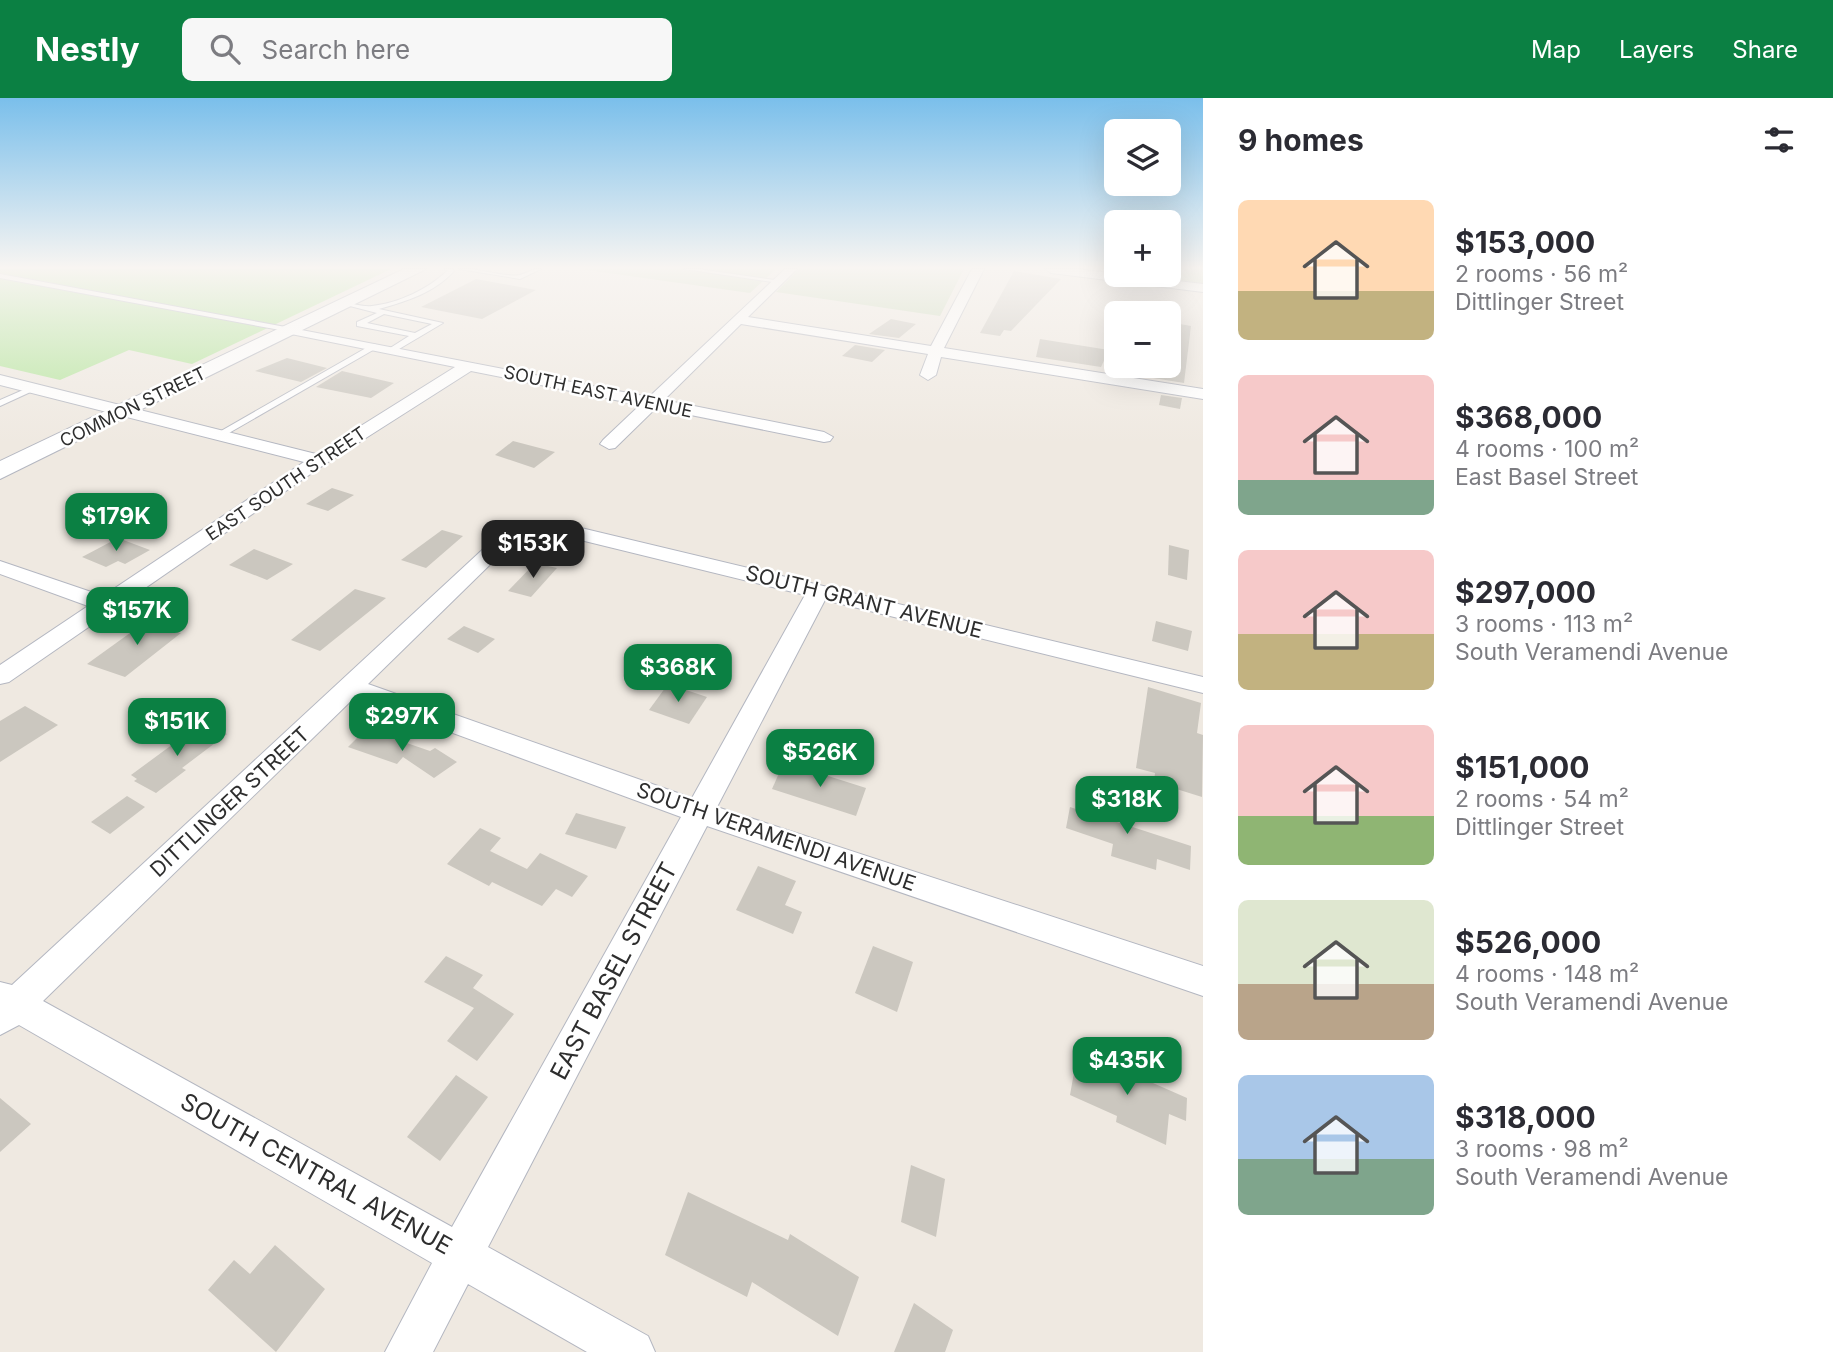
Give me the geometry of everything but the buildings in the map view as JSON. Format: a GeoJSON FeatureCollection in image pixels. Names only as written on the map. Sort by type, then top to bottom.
{"type":"FeatureCollection","features":[{"type":"Feature","properties":{"kind":"main road","name":"COMMON STREET"},"geometry":{"type":"LineString","coordinates":[[0,471],[296,328]]}},
{"type":"Feature","properties":{"kind":"street"},"geometry":{"type":"LineString","coordinates":[[608,444],[731,328]]}},
{"type":"Feature","properties":{"kind":"street"},"geometry":{"type":"LineString","coordinates":[[787,328],[1203,394]]}},
{"type":"Feature","properties":{"kind":"street"},"geometry":{"type":"LineString","coordinates":[[928,376],[936,351],[948,328]]}},
{"type":"Feature","properties":{"kind":"street","name":"SOUTH EAST AVENUE"},"geometry":{"type":"LineString","coordinates":[[291,330],[824,437]]}},
{"type":"Feature","properties":{"kind":"street","name":"EAST SOUTH STREET"},"geometry":{"type":"LineString","coordinates":[[0,676],[319,460],[469,365]]}},
{"type":"Feature","properties":{"kind":"street"},"geometry":{"type":"LineString","coordinates":[[0,380],[319,460]]}},
{"type":"Feature","properties":{"kind":"street","name":"SOUTH GRANT AVENUE"},"geometry":{"type":"LineString","coordinates":[[524,531],[556,528],[1203,685]]}},
{"type":"Feature","properties":{"kind":"street","name":"DITTLINGER STREET"},"geometry":{"type":"LineString","coordinates":[[5,1007],[352,687],[501,543],[524,531]]}},
{"type":"Feature","properties":{"kind":"street"},"geometry":{"type":"LineString","coordinates":[[0,567],[106,605]]}},
{"type":"Feature","properties":{"kind":"street","name":"EAST BASEL STREET"},"geometry":{"type":"LineString","coordinates":[[408,1352],[819,590]]}},
{"type":"Feature","properties":{"kind":"street","name":"SOUTH VERAMENDI AVENUE"},"geometry":{"type":"LineString","coordinates":[[352,687],[699,812],[1203,982]]}},
{"type":"Feature","properties":{"kind":"street","name":"SOUTH CENTRAL AVENUE"},"geometry":{"type":"LineString","coordinates":[[5,1007],[632,1352]]}},
{"type":"Feature","properties":{"kind":"lane"},"geometry":{"type":"LineString","coordinates":[[278,328],[291,330]]}},
{"type":"Feature","properties":{"kind":"lane"},"geometry":{"type":"LineString","coordinates":[[378,328],[416,335]]}},
{"type":"Feature","properties":{"kind":"lane"},"geometry":{"type":"LineString","coordinates":[[219,435],[384,348],[430,328]]}},
{"type":"Feature","properties":{"kind":"lane"},"geometry":{"type":"LineString","coordinates":[[0,403],[33,389]]}},
{"type":"Feature","properties":{"kind":"green space"},"geometry":{"type":"Polygon","coordinates":[[[0,328],[268,328],[192,364],[129,350],[60,380],[0,366],[0,328]]]}}]}
